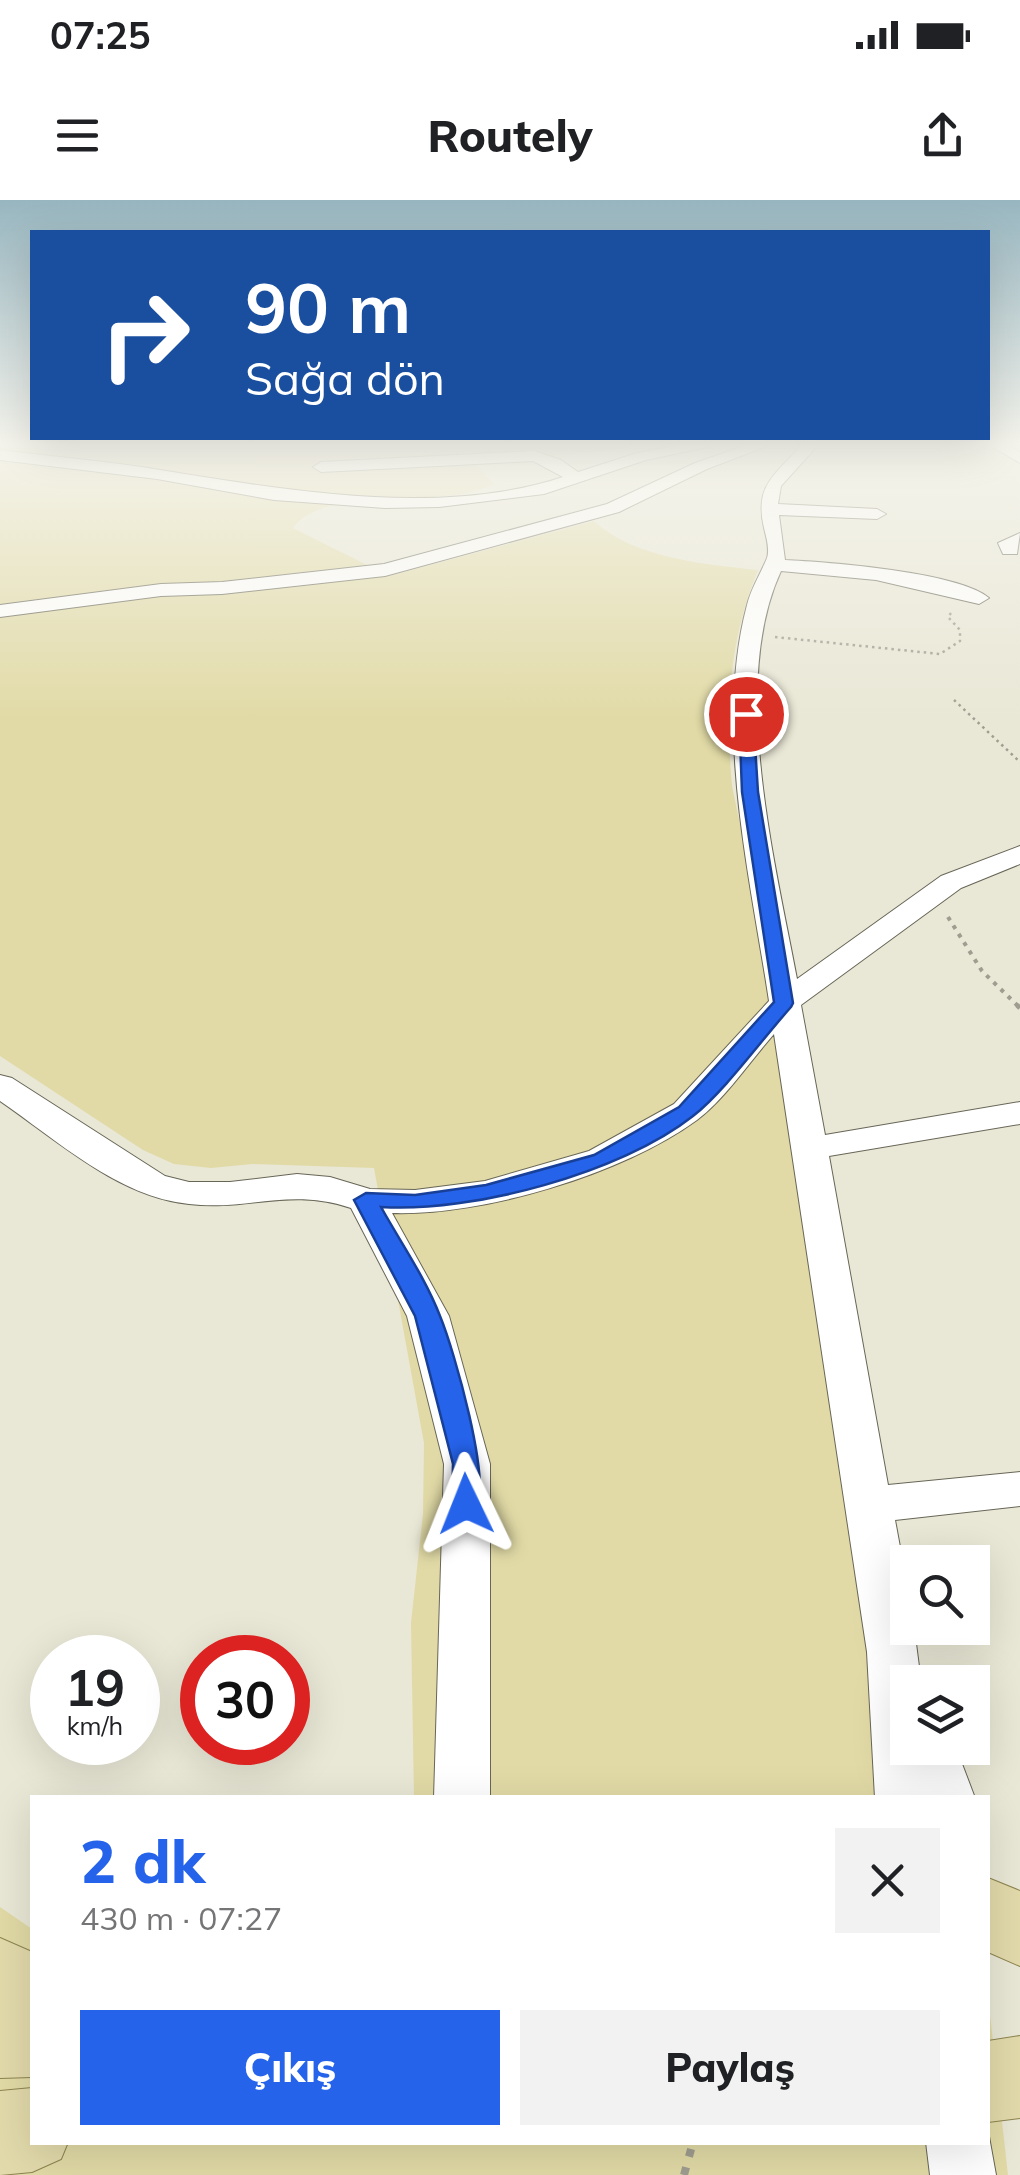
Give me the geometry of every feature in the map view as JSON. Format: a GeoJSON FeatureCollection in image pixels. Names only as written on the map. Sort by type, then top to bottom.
{"type":"FeatureCollection","features":[{"type":"Feature","properties":{"kind":"main road"},"geometry":{"type":"LineString","coordinates":[[0,1976],[30,1992]]}},
{"type":"Feature","properties":{"kind":"main road"},"geometry":{"type":"LineString","coordinates":[[0,2038],[30,2037]]}},
{"type":"Feature","properties":{"kind":"main road"},"geometry":{"type":"LineString","coordinates":[[990,2080],[1020,2078]]}},
{"type":"Feature","properties":{"kind":"main road"},"geometry":{"type":"LineString","coordinates":[[0,2133],[30,2130]]}},
{"type":"Feature","properties":{"kind":"street"},"geometry":{"type":"LineString","coordinates":[[0,611],[161,590],[222,588],[385,570],[506,537]]}},
{"type":"Feature","properties":{"kind":"street"},"geometry":{"type":"LineString","coordinates":[[773,537],[777,553],[758,595],[751,634],[746,714],[750,792],[807,1149],[899,1665]]}},
{"type":"Feature","properties":{"kind":"street"},"geometry":{"type":"LineString","coordinates":[[772,565],[851,570],[942,586],[980,598]]}},
{"type":"Feature","properties":{"kind":"street"},"geometry":{"type":"LineString","coordinates":[[0,1084],[153,1185],[189,1193],[230,1194],[297,1184],[330,1188],[366,1200],[415,1202],[488,1192],[602,1160],[686,1111],[784,1003],[941,890],[1020,854]]}},
{"type":"Feature","properties":{"kind":"street"},"geometry":{"type":"LineString","coordinates":[[807,1149],[1020,1113]]}},
{"type":"Feature","properties":{"kind":"street"},"geometry":{"type":"LineString","coordinates":[[366,1200],[428,1316],[467,1464],[462,1795]]}},
{"type":"Feature","properties":{"kind":"street"},"geometry":{"type":"LineString","coordinates":[[868,1505],[1020,1489]]}},
{"type":"Feature","properties":{"kind":"street"},"geometry":{"type":"LineString","coordinates":[[902,1765],[903,1795]]}},
{"type":"Feature","properties":{"kind":"street"},"geometry":{"type":"LineString","coordinates":[[934,1765],[946,1795]]}},
{"type":"Feature","properties":{"kind":"street"},"geometry":{"type":"LineString","coordinates":[[959,2145],[962,2175]]}},
{"type":"Feature","properties":{"kind":"path"},"geometry":{"type":"LineString","coordinates":[[751,634],[940,654],[960,641],[960,630],[948,617],[955,608],[980,598]]}},
{"type":"Feature","properties":{"kind":"path"},"geometry":{"type":"LineString","coordinates":[[954,700],[1020,762]]}},
{"type":"Feature","properties":{"kind":"path"},"geometry":{"type":"LineString","coordinates":[[941,890],[949,920],[968,953],[1020,1008]]}},
{"type":"Feature","properties":{"kind":"path"},"geometry":{"type":"LineString","coordinates":[[684,2175],[692,2145]]}},
{"type":"Feature","properties":{"kind":"shaded area"},"geometry":{"type":"Polygon","coordinates":[[[0,537],[311,537],[389,576],[534,537],[617,537],[671,558],[758,570],[735,650],[729,731],[732,786],[891,1545],[890,1645],[914,1645],[919,1665],[890,1665],[890,1765],[940,1765],[947,1795],[414,1795],[411,1623],[423,1514],[424,1443],[374,1168],[252,1164],[211,1168],[174,1164],[143,1150],[0,1056],[0,537]]]}},
{"type":"Feature","properties":{"kind":"shaded area"},"geometry":{"type":"Polygon","coordinates":[[[0,1907],[30,1928],[30,2145],[990,2145],[990,2015],[1008,2175],[0,2175],[0,1907]]]}},
{"type":"Feature","properties":{"kind":"route"},"geometry":{"type":"LineString","coordinates":[[466,1504],[467,1464],[428,1316],[366,1200],[415,1202],[488,1192],[602,1160],[686,1111],[784,1003],[750,792],[746,714]]}}]}
